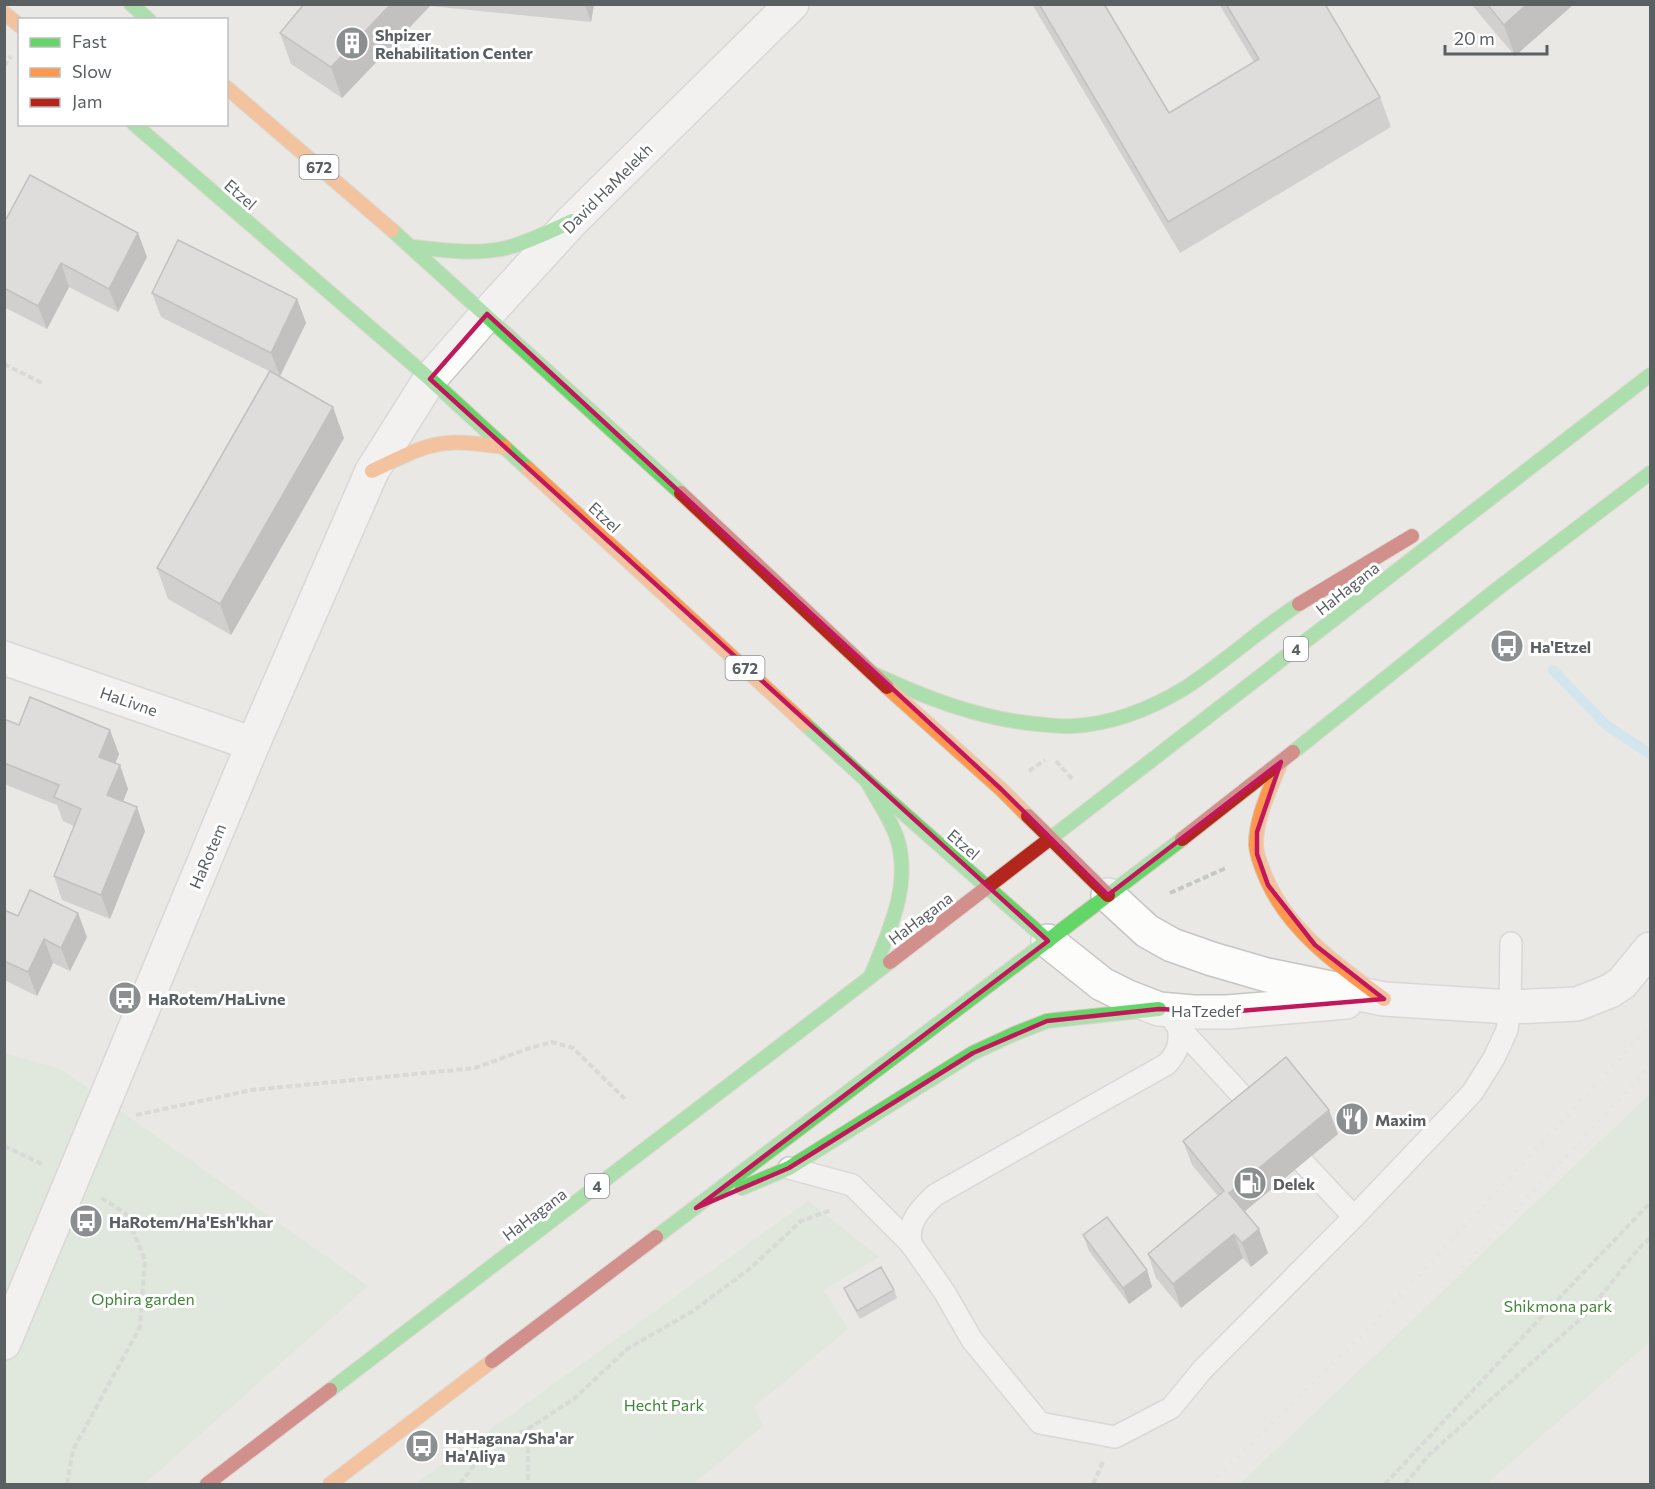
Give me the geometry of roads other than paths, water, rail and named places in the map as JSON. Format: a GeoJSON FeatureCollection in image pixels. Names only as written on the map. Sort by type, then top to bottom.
{"type":"FeatureCollection","features":[{"type":"Feature","properties":{"kind":"main road"},"geometry":{"type":"LineString","coordinates":[[131,4],[147,18]]}},
{"type":"Feature","properties":{"kind":"main road"},"geometry":{"type":"LineString","coordinates":[[4,13],[18,24]]}},
{"type":"Feature","properties":{"kind":"main road","name":"672"},"geometry":{"type":"LineString","coordinates":[[228,89],[412,247],[637,451],[872,673],[1052,837],[1108,895]]}},
{"type":"Feature","properties":{"kind":"main road","name":"Etzel"},"geometry":{"type":"LineString","coordinates":[[136,126],[430,379],[867,780],[1048,940]]}},
{"type":"Feature","properties":{"kind":"main road"},"geometry":{"type":"LineString","coordinates":[[412,247],[485,251],[522,243],[572,221]]}},
{"type":"Feature","properties":{"kind":"main road","name":"HaHagana"},"geometry":{"type":"LineString","coordinates":[[207,1485],[988,887],[1650,375]]}},
{"type":"Feature","properties":{"kind":"main road"},"geometry":{"type":"LineString","coordinates":[[372,471],[416,451],[439,444],[460,443],[504,447]]}},
{"type":"Feature","properties":{"kind":"main road"},"geometry":{"type":"LineString","coordinates":[[1450,513],[1540,460]]}},
{"type":"Feature","properties":{"kind":"main road"},"geometry":{"type":"LineString","coordinates":[[330,1485],[1108,895],[1281,762],[1497,589],[1650,474]]}},
{"type":"Feature","properties":{"kind":"main road"},"geometry":{"type":"LineString","coordinates":[[872,673],[918,695],[1007,721],[1051,726],[1076,726],[1131,714],[1169,697],[1291,609],[1420,531]]}},
{"type":"Feature","properties":{"kind":"main road"},"geometry":{"type":"LineString","coordinates":[[1281,762],[1257,832],[1257,854],[1268,885],[1281,906],[1315,945],[1341,968],[1384,999]]}},
{"type":"Feature","properties":{"kind":"main road"},"geometry":{"type":"LineString","coordinates":[[867,780],[892,826],[899,847],[902,869],[894,914],[870,977]]}},
{"type":"Feature","properties":{"kind":"main road"},"geometry":{"type":"LineString","coordinates":[[696,1208],[789,1168],[974,1053],[1014,1034],[1047,1021],[1169,1018]]}},
{"type":"Feature","properties":{"kind":"street","name":"David HaMelekh"},"geometry":{"type":"LineString","coordinates":[[430,379],[572,221],[792,4]]}},
{"type":"Feature","properties":{"kind":"street","name":"HaRotem"},"geometry":{"type":"LineString","coordinates":[[4,1342],[253,744],[372,471],[430,379]]}},
{"type":"Feature","properties":{"kind":"street","name":"HaLivne"},"geometry":{"type":"LineString","coordinates":[[4,658],[253,744]]}},
{"type":"Feature","properties":{"kind":"street","name":"HaTzedef"},"geometry":{"type":"LineString","coordinates":[[1108,895],[1147,931],[1172,945],[1267,975],[1384,999],[1510,1007],[1577,1004],[1610,992],[1622,983],[1650,948]]}},
{"type":"Feature","properties":{"kind":"street","name":"HaTzedef"},"geometry":{"type":"LineString","coordinates":[[1048,940],[1102,984],[1169,1018],[1193,1012],[1384,999]]}},
{"type":"Feature","properties":{"kind":"lane"},"geometry":{"type":"LineString","coordinates":[[789,1168],[852,1185],[911,1244],[945,1293],[972,1340],[1040,1423],[1115,1437],[1171,1408],[1203,1369],[1354,1217],[1472,1093],[1494,1058],[1507,1030],[1510,1007],[1511,944]]}},
{"type":"Feature","properties":{"kind":"lane"},"geometry":{"type":"LineString","coordinates":[[1169,1018],[1354,1217]]}},
{"type":"Feature","properties":{"kind":"lane"},"geometry":{"type":"LineString","coordinates":[[911,1244],[909,1236],[919,1209],[935,1195],[1167,1064],[1179,1046],[1169,1018]]}},
{"type":"Feature","properties":{"kind":"waterway"},"geometry":{"type":"LineString","coordinates":[[1553,670],[1606,725],[1650,754]]}},
{"type":"Feature","properties":{"kind":"railway"},"geometry":{"type":"LineString","coordinates":[[1211,1484],[1389,1308],[1650,1026]]}},
{"type":"Feature","properties":{"kind":"railway"},"geometry":{"type":"LineString","coordinates":[[1250,1484],[1408,1327],[1650,1066]]}},
{"type":"Feature","properties":{"kind":"place","name":"Shpizer Rehabilitation Center"},"geometry":{"type":"Point","coordinates":[352,43]}},
{"type":"Feature","properties":{"kind":"place","name":"Ha'Etzel"},"geometry":{"type":"Point","coordinates":[1507,646]}},
{"type":"Feature","properties":{"kind":"place","name":"HaRotem/HaLivne"},"geometry":{"type":"Point","coordinates":[125,998]}},
{"type":"Feature","properties":{"kind":"place","name":"Maxim"},"geometry":{"type":"Point","coordinates":[1352,1119]}},
{"type":"Feature","properties":{"kind":"place","name":"Delek"},"geometry":{"type":"Point","coordinates":[1250,1183]}},
{"type":"Feature","properties":{"kind":"place","name":"HaRotem/Ha'Esh'khar"},"geometry":{"type":"Point","coordinates":[86,1221]}},
{"type":"Feature","properties":{"kind":"place","name":"HaHagana/Sha'ar Ha'Aliya"},"geometry":{"type":"Point","coordinates":[422,1446]}},
{"type":"Feature","properties":{"kind":"park label","name":"Ophira garden"},"geometry":{"type":"Point","coordinates":[143,1298]}},
{"type":"Feature","properties":{"kind":"park label","name":"Shikmona park"},"geometry":{"type":"Point","coordinates":[1558,1305]}},
{"type":"Feature","properties":{"kind":"park label","name":"Hecht Park"},"geometry":{"type":"Point","coordinates":[664,1404]}}]}
